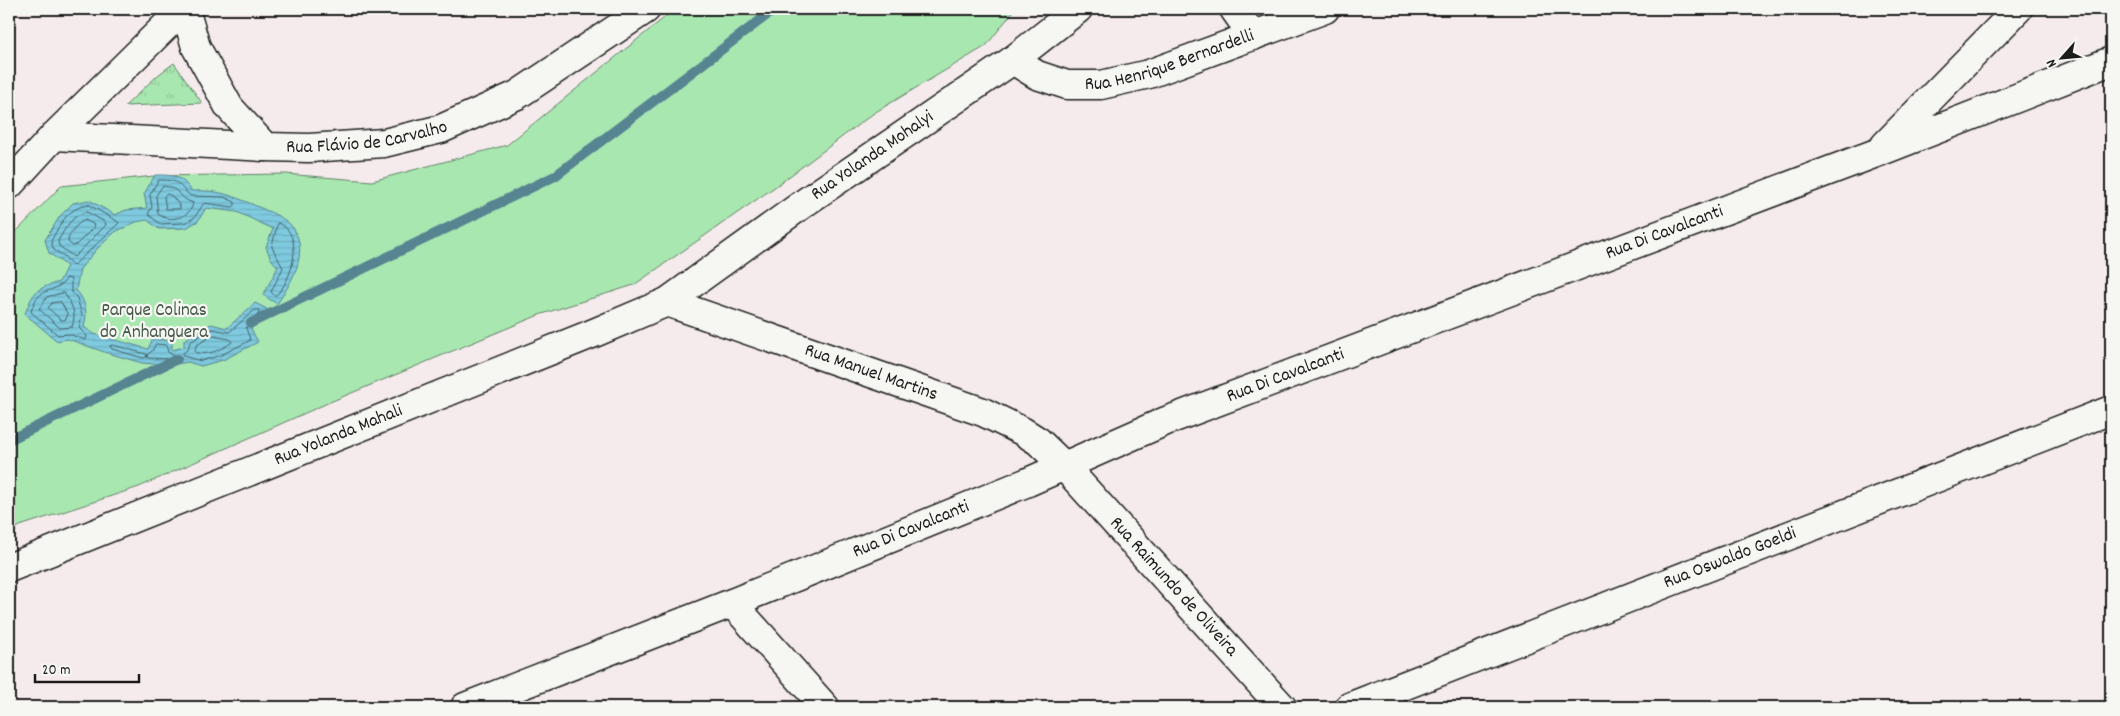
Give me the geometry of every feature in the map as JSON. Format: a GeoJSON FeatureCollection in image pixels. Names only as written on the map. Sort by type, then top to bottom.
{"type":"FeatureCollection","features":[{"type":"Feature","properties":{"kind":"street"},"geometry":{"type":"LineString","coordinates":[[9,185],[54,136],[184,9],[196,47],[229,106],[265,147]]}},
{"type":"Feature","properties":{"kind":"street","name":"Rua Flávio de Carvalho"},"geometry":{"type":"LineString","coordinates":[[54,136],[309,148],[384,143],[441,129],[517,95],[646,9]]}},
{"type":"Feature","properties":{"kind":"street","name":"Rua Yolanda Mohalyi"},"geometry":{"type":"LineString","coordinates":[[667,302],[807,201],[1013,60],[1051,18],[1078,9]]}},
{"type":"Feature","properties":{"kind":"street"},"geometry":{"type":"LineString","coordinates":[[1234,9],[1253,36]]}},
{"type":"Feature","properties":{"kind":"street","name":"Rua Henrique Bernardelli"},"geometry":{"type":"LineString","coordinates":[[1013,60],[1037,75],[1067,85],[1101,85],[1149,74],[1325,9]]}},
{"type":"Feature","properties":{"kind":"street"},"geometry":{"type":"LineString","coordinates":[[1879,152],[2018,9]]}},
{"type":"Feature","properties":{"kind":"street","name":"Rua Di Cavalcanti"},"geometry":{"type":"LineString","coordinates":[[465,707],[732,603],[1166,422],[1879,152],[2111,61]]}},
{"type":"Feature","properties":{"kind":"street","name":"Rua Manuel Martins"},"geometry":{"type":"LineString","coordinates":[[667,302],[983,412],[1038,441],[1064,466]]}},
{"type":"Feature","properties":{"kind":"street","name":"Rua Yolanda Mahali"},"geometry":{"type":"LineString","coordinates":[[9,568],[667,302]]}},
{"type":"Feature","properties":{"kind":"street","name":"Rua Oswaldo Goeldi"},"geometry":{"type":"LineString","coordinates":[[1349,707],[2111,410]]}},
{"type":"Feature","properties":{"kind":"street","name":"Rua Raimundo de Oliveira"},"geometry":{"type":"LineString","coordinates":[[1064,466],[1282,707]]}},
{"type":"Feature","properties":{"kind":"street"},"geometry":{"type":"LineString","coordinates":[[732,603],[825,707]]}},
{"type":"Feature","properties":{"kind":"green space","name":"Parque Colinas do Anhanguera"},"geometry":{"type":"Polygon","coordinates":[[[675,9],[1015,9],[986,46],[874,113],[779,184],[634,285],[539,315],[330,402],[139,487],[20,526],[9,532],[9,239],[61,186],[154,176],[285,174],[372,181],[507,145],[675,9]]]}},
{"type":"Feature","properties":{"kind":"green space"},"geometry":{"type":"Polygon","coordinates":[[[174,63],[202,103],[125,106],[158,75],[174,63]]]}},
{"type":"Feature","properties":{"kind":"water"},"geometry":{"type":"Polygon","coordinates":[[[155,175],[176,177],[184,182],[192,191],[218,192],[231,196],[270,212],[291,225],[298,239],[300,249],[299,259],[288,287],[277,304],[263,295],[278,267],[271,259],[266,247],[273,229],[237,212],[206,208],[198,221],[186,228],[159,229],[147,220],[136,222],[115,232],[97,249],[80,269],[76,290],[82,298],[85,307],[84,327],[94,334],[148,349],[153,338],[172,341],[172,350],[184,347],[184,340],[211,324],[227,328],[255,303],[267,309],[263,317],[251,329],[258,342],[223,360],[201,366],[188,362],[171,365],[142,363],[68,339],[57,341],[25,314],[30,300],[36,292],[59,282],[67,266],[49,253],[45,240],[60,216],[73,203],[89,200],[115,215],[126,210],[147,208],[144,194],[155,175]]]}},
{"type":"Feature","properties":{"kind":"waterway"},"geometry":{"type":"LineString","coordinates":[[251,323],[555,176],[775,9]]}},
{"type":"Feature","properties":{"kind":"waterway"},"geometry":{"type":"LineString","coordinates":[[9,440],[177,359]]}}]}
